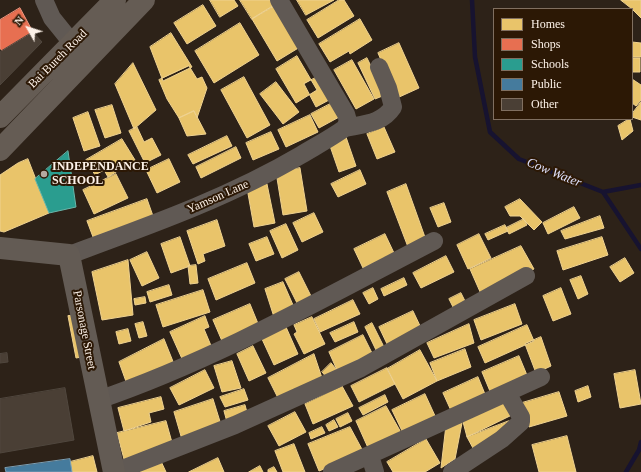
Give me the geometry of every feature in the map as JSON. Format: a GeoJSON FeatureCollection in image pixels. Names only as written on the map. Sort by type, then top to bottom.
{"type":"FeatureCollection","features":[{"type":"Feature","properties":{"kind":"highway","name":"Bai Bureh Road"},"geometry":{"type":"LineString","coordinates":[[0,117],[80,53],[115,0]]}},
{"type":"Feature","properties":{"kind":"highway"},"geometry":{"type":"LineString","coordinates":[[0,150],[80,53],[144,0]]}},
{"type":"Feature","properties":{"kind":"main road"},"geometry":{"type":"LineString","coordinates":[[0,248],[69,255]]}},
{"type":"Feature","properties":{"kind":"main road","name":"Parsonage Street"},"geometry":{"type":"LineString","coordinates":[[69,255],[98,400],[115,472]]}},
{"type":"Feature","properties":{"kind":"street"},"geometry":{"type":"LineString","coordinates":[[44,0],[52,18],[80,53]]}},
{"type":"Feature","properties":{"kind":"street"},"geometry":{"type":"LineString","coordinates":[[279,0],[346,121],[377,122],[388,115],[393,108],[388,88],[379,67]]}},
{"type":"Feature","properties":{"kind":"street","name":"Yamson Lane"},"geometry":{"type":"LineString","coordinates":[[69,255],[162,221],[221,196],[280,168],[346,121]]}},
{"type":"Feature","properties":{"kind":"street"},"geometry":{"type":"LineString","coordinates":[[98,400],[179,369],[241,340],[434,241]]}},
{"type":"Feature","properties":{"kind":"street"},"geometry":{"type":"LineString","coordinates":[[115,472],[235,425],[361,368],[526,276]]}},
{"type":"Feature","properties":{"kind":"street"},"geometry":{"type":"LineString","coordinates":[[332,472],[373,464],[507,393],[541,377]]}},
{"type":"Feature","properties":{"kind":"street"},"geometry":{"type":"LineString","coordinates":[[452,472],[502,439],[522,422],[507,393]]}},
{"type":"Feature","properties":{"kind":"building: Homes"},"geometry":{"type":"Polygon","coordinates":[[[210,0],[234,0],[238,6],[220,17],[210,0]]]}},
{"type":"Feature","properties":{"kind":"building: Homes"},"geometry":{"type":"Polygon","coordinates":[[[240,0],[271,0],[274,6],[252,19],[240,0]]]}},
{"type":"Feature","properties":{"kind":"building: Homes"},"geometry":{"type":"Polygon","coordinates":[[[297,0],[334,0],[306,15],[297,0]]]}},
{"type":"Feature","properties":{"kind":"building: Homes"},"geometry":{"type":"Polygon","coordinates":[[[339,0],[344,0],[354,16],[318,38],[307,20],[339,0]]]}},
{"type":"Feature","properties":{"kind":"building: Homes"},"geometry":{"type":"Polygon","coordinates":[[[621,0],[641,0],[641,18],[633,10],[633,8],[631,8],[621,0]]]}},
{"type":"Feature","properties":{"kind":"building: Homes"},"geometry":{"type":"Polygon","coordinates":[[[203,5],[216,26],[187,44],[174,23],[203,5]]]}},
{"type":"Feature","properties":{"kind":"building: Homes"},"geometry":{"type":"Polygon","coordinates":[[[275,5],[300,47],[277,61],[252,19],[275,5]]]}},
{"type":"Feature","properties":{"kind":"building: Homes"},"geometry":{"type":"Polygon","coordinates":[[[360,19],[372,40],[350,54],[349,51],[330,62],[319,44],[360,19]]]}},
{"type":"Feature","properties":{"kind":"building: Homes"},"geometry":{"type":"Polygon","coordinates":[[[240,23],[259,55],[214,83],[195,51],[240,23]]]}},
{"type":"Feature","properties":{"kind":"building: Homes"},"geometry":{"type":"Polygon","coordinates":[[[171,33],[192,67],[163,81],[150,47],[171,33]]]}},
{"type":"Feature","properties":{"kind":"building: Homes"},"geometry":{"type":"Polygon","coordinates":[[[633,42],[641,43],[641,57],[633,57],[633,42]]]}},
{"type":"Feature","properties":{"kind":"building: Homes"},"geometry":{"type":"Polygon","coordinates":[[[399,43],[419,88],[397,98],[378,53],[399,43]]]}},
{"type":"Feature","properties":{"kind":"building: Homes"},"geometry":{"type":"Polygon","coordinates":[[[297,56],[317,90],[296,103],[276,69],[297,56]]]}},
{"type":"Feature","properties":{"kind":"building: Homes"},"geometry":{"type":"Polygon","coordinates":[[[367,58],[385,95],[375,99],[358,63],[367,58]]]}},
{"type":"Feature","properties":{"kind":"building: Homes"},"geometry":{"type":"Polygon","coordinates":[[[633,58],[640,58],[640,72],[633,72],[633,58]]]}},
{"type":"Feature","properties":{"kind":"building: Homes"},"geometry":{"type":"Polygon","coordinates":[[[352,60],[374,99],[356,109],[334,70],[352,60]]]}},
{"type":"Feature","properties":{"kind":"building: Homes"},"geometry":{"type":"Polygon","coordinates":[[[133,63],[156,110],[134,129],[115,84],[133,63]]]}},
{"type":"Feature","properties":{"kind":"building: Homes"},"geometry":{"type":"Polygon","coordinates":[[[189,66],[197,79],[202,77],[207,88],[197,118],[194,111],[179,118],[167,99],[159,80],[189,66]]]}},
{"type":"Feature","properties":{"kind":"building: Homes"},"geometry":{"type":"Polygon","coordinates":[[[244,77],[270,125],[247,138],[221,90],[244,77]]]}},
{"type":"Feature","properties":{"kind":"building: Homes"},"geometry":{"type":"Polygon","coordinates":[[[317,77],[329,100],[316,107],[304,84],[317,77]]]}},
{"type":"Feature","properties":{"kind":"building: Homes"},"geometry":{"type":"Polygon","coordinates":[[[633,80],[641,85],[641,100],[636,106],[633,104],[633,80]]]}},
{"type":"Feature","properties":{"kind":"building: Homes"},"geometry":{"type":"Polygon","coordinates":[[[276,82],[299,112],[283,124],[260,94],[276,82]]]}},
{"type":"Feature","properties":{"kind":"building: Homes"},"geometry":{"type":"Polygon","coordinates":[[[334,102],[341,116],[319,128],[311,114],[334,102]]]}},
{"type":"Feature","properties":{"kind":"building: Homes"},"geometry":{"type":"Polygon","coordinates":[[[641,102],[641,120],[633,117],[633,113],[641,102]]]}},
{"type":"Feature","properties":{"kind":"building: Homes"},"geometry":{"type":"Polygon","coordinates":[[[112,105],[121,133],[105,138],[95,110],[112,105]]]}},
{"type":"Feature","properties":{"kind":"building: Homes"},"geometry":{"type":"Polygon","coordinates":[[[194,111],[206,134],[187,136],[179,118],[194,111]]]}},
{"type":"Feature","properties":{"kind":"building: Homes"},"geometry":{"type":"Polygon","coordinates":[[[88,112],[100,146],[84,151],[73,118],[88,112]]]}},
{"type":"Feature","properties":{"kind":"building: Homes"},"geometry":{"type":"Polygon","coordinates":[[[310,115],[318,132],[286,147],[278,130],[310,115]]]}},
{"type":"Feature","properties":{"kind":"building: Homes"},"geometry":{"type":"Polygon","coordinates":[[[627,120],[630,120],[633,131],[622,140],[618,126],[627,120]]]}},
{"type":"Feature","properties":{"kind":"building: Homes"},"geometry":{"type":"Polygon","coordinates":[[[137,127],[144,142],[152,138],[161,155],[145,163],[129,131],[137,127]]]}},
{"type":"Feature","properties":{"kind":"building: Homes"},"geometry":{"type":"Polygon","coordinates":[[[384,127],[395,152],[377,159],[367,134],[384,127]]]}},
{"type":"Feature","properties":{"kind":"building: Homes"},"geometry":{"type":"Polygon","coordinates":[[[271,132],[279,149],[253,160],[246,143],[271,132]]]}},
{"type":"Feature","properties":{"kind":"building: Homes"},"geometry":{"type":"Polygon","coordinates":[[[227,136],[232,146],[193,164],[188,155],[227,136]]]}},
{"type":"Feature","properties":{"kind":"building: Homes"},"geometry":{"type":"Polygon","coordinates":[[[346,137],[356,166],[339,172],[329,143],[346,137]]]}},
{"type":"Feature","properties":{"kind":"building: Homes"},"geometry":{"type":"Polygon","coordinates":[[[122,139],[135,160],[108,177],[104,170],[95,175],[86,160],[122,139]]]}},
{"type":"Feature","properties":{"kind":"building: Homes"},"geometry":{"type":"Polygon","coordinates":[[[236,147],[241,158],[201,178],[196,167],[236,147]]]}},
{"type":"Feature","properties":{"kind":"building: Homes"},"geometry":{"type":"Polygon","coordinates":[[[28,159],[49,213],[4,232],[0,231],[0,175],[18,163],[28,159]]]}},
{"type":"Feature","properties":{"kind":"building: Homes"},"geometry":{"type":"Polygon","coordinates":[[[169,159],[180,182],[157,193],[146,170],[169,159]]]}},
{"type":"Feature","properties":{"kind":"building: Homes"},"geometry":{"type":"Polygon","coordinates":[[[300,168],[307,211],[283,215],[276,172],[300,168]]]}},
{"type":"Feature","properties":{"kind":"building: Homes"},"geometry":{"type":"Polygon","coordinates":[[[360,170],[366,184],[338,197],[331,184],[360,170]]]}},
{"type":"Feature","properties":{"kind":"building: Homes"},"geometry":{"type":"Polygon","coordinates":[[[116,174],[128,198],[94,214],[83,190],[116,174]]]}},
{"type":"Feature","properties":{"kind":"building: Homes"},"geometry":{"type":"Polygon","coordinates":[[[267,184],[275,223],[254,227],[247,188],[267,184]]]}},
{"type":"Feature","properties":{"kind":"building: Homes"},"geometry":{"type":"Polygon","coordinates":[[[406,184],[426,240],[408,247],[387,192],[406,184]]]}},
{"type":"Feature","properties":{"kind":"building: Homes"},"geometry":{"type":"Polygon","coordinates":[[[147,199],[153,216],[93,237],[87,221],[147,199]]]}},
{"type":"Feature","properties":{"kind":"building: Homes"},"geometry":{"type":"Polygon","coordinates":[[[520,199],[542,222],[534,230],[520,216],[510,216],[505,207],[520,199]]]}},
{"type":"Feature","properties":{"kind":"building: Homes"},"geometry":{"type":"Polygon","coordinates":[[[444,203],[451,222],[438,227],[430,208],[444,203]]]}},
{"type":"Feature","properties":{"kind":"building: Homes"},"geometry":{"type":"Polygon","coordinates":[[[574,207],[580,218],[548,234],[543,223],[574,207]]]}},
{"type":"Feature","properties":{"kind":"building: Homes"},"geometry":{"type":"Polygon","coordinates":[[[314,213],[323,232],[302,242],[293,223],[314,213]]]}},
{"type":"Feature","properties":{"kind":"building: Homes"},"geometry":{"type":"Polygon","coordinates":[[[600,216],[604,228],[565,239],[561,231],[600,216]]]}},
{"type":"Feature","properties":{"kind":"building: Homes"},"geometry":{"type":"Polygon","coordinates":[[[524,219],[527,225],[509,234],[506,228],[524,219]]]}},
{"type":"Feature","properties":{"kind":"building: Homes"},"geometry":{"type":"Polygon","coordinates":[[[217,220],[225,246],[203,254],[205,261],[198,264],[187,231],[217,220]]]}},
{"type":"Feature","properties":{"kind":"building: Homes"},"geometry":{"type":"Polygon","coordinates":[[[286,224],[298,250],[282,258],[270,231],[286,224]]]}},
{"type":"Feature","properties":{"kind":"building: Homes"},"geometry":{"type":"Polygon","coordinates":[[[505,225],[508,231],[488,240],[485,234],[505,225]]]}},
{"type":"Feature","properties":{"kind":"building: Homes"},"geometry":{"type":"Polygon","coordinates":[[[385,234],[394,253],[363,268],[354,249],[385,234]]]}},
{"type":"Feature","properties":{"kind":"building: Homes"},"geometry":{"type":"Polygon","coordinates":[[[479,234],[491,258],[468,269],[457,245],[479,234]]]}},
{"type":"Feature","properties":{"kind":"building: Homes"},"geometry":{"type":"Polygon","coordinates":[[[180,237],[190,266],[171,273],[161,244],[180,237]]]}},
{"type":"Feature","properties":{"kind":"building: Homes"},"geometry":{"type":"Polygon","coordinates":[[[267,237],[274,254],[256,261],[249,244],[267,237]]]}},
{"type":"Feature","properties":{"kind":"building: Homes"},"geometry":{"type":"Polygon","coordinates":[[[602,237],[608,255],[563,270],[557,251],[602,237]]]}},
{"type":"Feature","properties":{"kind":"building: Homes"},"geometry":{"type":"Polygon","coordinates":[[[521,246],[534,269],[481,294],[470,269],[521,246]]]}},
{"type":"Feature","properties":{"kind":"building: Homes"},"geometry":{"type":"Polygon","coordinates":[[[147,252],[159,278],[142,286],[130,260],[147,252]]]}},
{"type":"Feature","properties":{"kind":"building: Homes"},"geometry":{"type":"Polygon","coordinates":[[[446,256],[454,272],[421,288],[413,273],[446,256]]]}},
{"type":"Feature","properties":{"kind":"building: Homes"},"geometry":{"type":"Polygon","coordinates":[[[625,258],[634,273],[620,282],[610,267],[625,258]]]}},
{"type":"Feature","properties":{"kind":"building: Homes"},"geometry":{"type":"Polygon","coordinates":[[[128,260],[133,315],[102,320],[92,272],[128,260]]]}},
{"type":"Feature","properties":{"kind":"building: Homes"},"geometry":{"type":"Polygon","coordinates":[[[247,263],[255,283],[216,300],[208,279],[247,263]]]}},
{"type":"Feature","properties":{"kind":"building: Homes"},"geometry":{"type":"Polygon","coordinates":[[[196,265],[198,283],[190,284],[188,266],[196,265]]]}},
{"type":"Feature","properties":{"kind":"building: Homes"},"geometry":{"type":"Polygon","coordinates":[[[299,272],[312,298],[298,305],[285,279],[299,272]]]}},
{"type":"Feature","properties":{"kind":"building: Homes"},"geometry":{"type":"Polygon","coordinates":[[[581,276],[588,294],[578,299],[570,280],[581,276]]]}},
{"type":"Feature","properties":{"kind":"building: Homes"},"geometry":{"type":"Polygon","coordinates":[[[404,278],[407,285],[384,296],[381,289],[404,278]]]}},
{"type":"Feature","properties":{"kind":"building: Homes"},"geometry":{"type":"Polygon","coordinates":[[[283,282],[293,305],[274,317],[265,289],[283,282]]]}},
{"type":"Feature","properties":{"kind":"building: Homes"},"geometry":{"type":"Polygon","coordinates":[[[169,285],[172,295],[150,302],[147,292],[169,285]]]}},
{"type":"Feature","properties":{"kind":"building: Homes"},"geometry":{"type":"Polygon","coordinates":[[[373,288],[378,299],[369,304],[363,293],[373,288]]]}},
{"type":"Feature","properties":{"kind":"building: Homes"},"geometry":{"type":"Polygon","coordinates":[[[561,288],[571,314],[553,321],[543,296],[561,288]]]}},
{"type":"Feature","properties":{"kind":"building: Homes"},"geometry":{"type":"Polygon","coordinates":[[[203,290],[210,312],[163,327],[156,305],[203,290]]]}},
{"type":"Feature","properties":{"kind":"building: Homes"},"geometry":{"type":"Polygon","coordinates":[[[461,293],[467,305],[455,311],[449,299],[461,293]]]}},
{"type":"Feature","properties":{"kind":"building: Homes"},"geometry":{"type":"Polygon","coordinates":[[[145,297],[146,303],[135,305],[134,299],[145,297]]]}},
{"type":"Feature","properties":{"kind":"building: Homes"},"geometry":{"type":"Polygon","coordinates":[[[353,300],[360,314],[320,332],[314,319],[353,300]]]}},
{"type":"Feature","properties":{"kind":"building: Homes"},"geometry":{"type":"Polygon","coordinates":[[[250,304],[259,326],[222,341],[213,320],[250,304]]]}},
{"type":"Feature","properties":{"kind":"building: Homes"},"geometry":{"type":"Polygon","coordinates":[[[515,304],[522,324],[481,340],[474,320],[515,304]]]}},
{"type":"Feature","properties":{"kind":"building: Homes"},"geometry":{"type":"Polygon","coordinates":[[[413,311],[422,330],[388,346],[379,327],[413,311]]]}},
{"type":"Feature","properties":{"kind":"building: Homes"},"geometry":{"type":"Polygon","coordinates":[[[80,315],[88,356],[76,358],[68,316],[80,315]]]}},
{"type":"Feature","properties":{"kind":"building: Homes"},"geometry":{"type":"Polygon","coordinates":[[[205,316],[209,327],[204,329],[212,348],[183,361],[170,332],[205,316]]]}},
{"type":"Feature","properties":{"kind":"building: Homes"},"geometry":{"type":"Polygon","coordinates":[[[312,317],[325,344],[304,354],[294,334],[297,332],[294,325],[312,317]]]}},
{"type":"Feature","properties":{"kind":"building: Homes"},"geometry":{"type":"Polygon","coordinates":[[[143,322],[147,336],[139,338],[135,324],[143,322]]]}},
{"type":"Feature","properties":{"kind":"building: Homes"},"geometry":{"type":"Polygon","coordinates":[[[354,322],[358,332],[335,342],[330,333],[354,322]]]}},
{"type":"Feature","properties":{"kind":"building: Homes"},"geometry":{"type":"Polygon","coordinates":[[[372,323],[384,347],[376,350],[365,327],[372,323]]]}},
{"type":"Feature","properties":{"kind":"building: Homes"},"geometry":{"type":"Polygon","coordinates":[[[469,324],[474,343],[434,358],[427,343],[469,324]]]}},
{"type":"Feature","properties":{"kind":"building: Homes"},"geometry":{"type":"Polygon","coordinates":[[[527,325],[534,341],[485,363],[478,347],[527,325]]]}},
{"type":"Feature","properties":{"kind":"building: Homes"},"geometry":{"type":"Polygon","coordinates":[[[286,327],[298,354],[274,365],[262,339],[286,327]]]}},
{"type":"Feature","properties":{"kind":"building: Homes"},"geometry":{"type":"Polygon","coordinates":[[[128,329],[131,341],[119,344],[116,332],[128,329]]]}},
{"type":"Feature","properties":{"kind":"building: Homes"},"geometry":{"type":"Polygon","coordinates":[[[363,335],[372,353],[337,370],[329,352],[363,335]]]}},
{"type":"Feature","properties":{"kind":"building: Homes"},"geometry":{"type":"Polygon","coordinates":[[[541,337],[551,366],[536,373],[525,344],[541,337]]]}},
{"type":"Feature","properties":{"kind":"building: Homes"},"geometry":{"type":"Polygon","coordinates":[[[164,339],[174,364],[128,387],[119,362],[164,339]]]}},
{"type":"Feature","properties":{"kind":"building: Homes"},"geometry":{"type":"Polygon","coordinates":[[[253,346],[266,373],[249,381],[237,354],[253,346]]]}},
{"type":"Feature","properties":{"kind":"building: Homes"},"geometry":{"type":"Polygon","coordinates":[[[465,349],[471,367],[437,381],[430,363],[465,349]]]}},
{"type":"Feature","properties":{"kind":"building: Homes"},"geometry":{"type":"Polygon","coordinates":[[[420,350],[437,381],[403,399],[387,369],[420,350]]]}},
{"type":"Feature","properties":{"kind":"building: Homes"},"geometry":{"type":"Polygon","coordinates":[[[314,354],[323,381],[280,402],[268,378],[314,354]]]}},
{"type":"Feature","properties":{"kind":"building: Homes"},"geometry":{"type":"Polygon","coordinates":[[[519,356],[529,380],[492,396],[482,372],[519,356]]]}},
{"type":"Feature","properties":{"kind":"building: Homes"},"geometry":{"type":"Polygon","coordinates":[[[232,361],[241,388],[222,392],[214,366],[232,361]]]}},
{"type":"Feature","properties":{"kind":"building: Homes"},"geometry":{"type":"Polygon","coordinates":[[[331,363],[337,370],[328,379],[322,372],[331,363]]]}},
{"type":"Feature","properties":{"kind":"building: Homes"},"geometry":{"type":"Polygon","coordinates":[[[387,368],[395,384],[359,402],[351,386],[387,368]]]}},
{"type":"Feature","properties":{"kind":"building: Homes"},"geometry":{"type":"Polygon","coordinates":[[[205,370],[214,388],[179,405],[170,388],[205,370]]]}},
{"type":"Feature","properties":{"kind":"building: Homes"},"geometry":{"type":"Polygon","coordinates":[[[635,370],[641,404],[620,408],[614,374],[635,370]]]}},
{"type":"Feature","properties":{"kind":"building: Homes"},"geometry":{"type":"Polygon","coordinates":[[[478,377],[487,399],[453,415],[443,393],[478,377]]]}},
{"type":"Feature","properties":{"kind":"building: Homes"},"geometry":{"type":"Polygon","coordinates":[[[342,386],[353,406],[313,424],[305,404],[342,386]]]}},
{"type":"Feature","properties":{"kind":"building: Homes"},"geometry":{"type":"Polygon","coordinates":[[[588,386],[591,397],[578,402],[575,391],[588,386]]]}},
{"type":"Feature","properties":{"kind":"building: Homes"},"geometry":{"type":"Polygon","coordinates":[[[244,389],[248,400],[225,407],[220,397],[244,389]]]}},
{"type":"Feature","properties":{"kind":"building: Homes"},"geometry":{"type":"Polygon","coordinates":[[[559,392],[567,416],[529,427],[522,403],[559,392]]]}},
{"type":"Feature","properties":{"kind":"building: Homes"},"geometry":{"type":"Polygon","coordinates":[[[425,394],[436,418],[403,433],[392,410],[425,394]]]}},
{"type":"Feature","properties":{"kind":"building: Homes"},"geometry":{"type":"Polygon","coordinates":[[[385,395],[388,402],[363,415],[359,408],[385,395]]]}},
{"type":"Feature","properties":{"kind":"building: Homes"},"geometry":{"type":"Polygon","coordinates":[[[161,397],[164,409],[149,413],[151,422],[124,431],[118,408],[161,397]]]}},
{"type":"Feature","properties":{"kind":"building: Homes"},"geometry":{"type":"Polygon","coordinates":[[[507,397],[516,413],[467,437],[462,418],[507,397]]]}},
{"type":"Feature","properties":{"kind":"building: Homes"},"geometry":{"type":"Polygon","coordinates":[[[213,399],[222,428],[183,443],[174,412],[213,399]]]}},
{"type":"Feature","properties":{"kind":"building: Homes"},"geometry":{"type":"Polygon","coordinates":[[[245,405],[248,416],[227,422],[224,411],[245,405]]]}},
{"type":"Feature","properties":{"kind":"building: Homes"},"geometry":{"type":"Polygon","coordinates":[[[386,406],[403,436],[369,450],[356,421],[386,406]]]}},
{"type":"Feature","properties":{"kind":"building: Homes"},"geometry":{"type":"Polygon","coordinates":[[[295,412],[306,432],[279,446],[268,426],[295,412]]]}},
{"type":"Feature","properties":{"kind":"building: Homes"},"geometry":{"type":"Polygon","coordinates":[[[348,413],[352,421],[340,427],[336,419],[348,413]]]}},
{"type":"Feature","properties":{"kind":"building: Homes"},"geometry":{"type":"Polygon","coordinates":[[[334,420],[338,427],[329,431],[326,425],[334,420]]]}},
{"type":"Feature","properties":{"kind":"building: Homes"},"geometry":{"type":"Polygon","coordinates":[[[166,421],[173,446],[124,459],[117,433],[166,421]]]}},
{"type":"Feature","properties":{"kind":"building: Homes"},"geometry":{"type":"Polygon","coordinates":[[[509,421],[515,424],[474,450],[467,437],[509,421]]]}},
{"type":"Feature","properties":{"kind":"building: Homes"},"geometry":{"type":"Polygon","coordinates":[[[462,423],[455,459],[441,468],[446,425],[462,423]]]}},
{"type":"Feature","properties":{"kind":"building: Homes"},"geometry":{"type":"Polygon","coordinates":[[[322,427],[325,433],[311,439],[309,433],[322,427]]]}},
{"type":"Feature","properties":{"kind":"building: Homes"},"geometry":{"type":"Polygon","coordinates":[[[350,427],[364,453],[319,471],[308,444],[350,427]]]}},
{"type":"Feature","properties":{"kind":"building: Homes"},"geometry":{"type":"Polygon","coordinates":[[[567,436],[576,472],[539,472],[532,445],[567,436]]]}},
{"type":"Feature","properties":{"kind":"building: Homes"},"geometry":{"type":"Polygon","coordinates":[[[426,439],[440,463],[425,472],[393,472],[387,462],[426,439]]]}},
{"type":"Feature","properties":{"kind":"building: Homes"},"geometry":{"type":"Polygon","coordinates":[[[294,444],[305,472],[283,472],[275,451],[294,444]]]}},
{"type":"Feature","properties":{"kind":"building: Homes"},"geometry":{"type":"Polygon","coordinates":[[[93,456],[97,472],[72,472],[70,462],[93,456]]]}},
{"type":"Feature","properties":{"kind":"building: Homes"},"geometry":{"type":"Polygon","coordinates":[[[159,457],[166,472],[129,472],[159,457]]]}},
{"type":"Feature","properties":{"kind":"building: Homes"},"geometry":{"type":"Polygon","coordinates":[[[218,458],[224,472],[189,472],[218,458]]]}},
{"type":"Feature","properties":{"kind":"building: Homes"},"geometry":{"type":"Polygon","coordinates":[[[260,466],[263,472],[249,472],[260,466]]]}},
{"type":"Feature","properties":{"kind":"building: Homes"},"geometry":{"type":"Polygon","coordinates":[[[274,467],[277,472],[268,472],[268,470],[274,467]]]}},
{"type":"Feature","properties":{"kind":"building: Shops"},"geometry":{"type":"Polygon","coordinates":[[[20,8],[33,32],[2,51],[0,48],[0,20],[20,8]]]}},
{"type":"Feature","properties":{"kind":"building: Schools"},"geometry":{"type":"Polygon","coordinates":[[[68,151],[76,207],[49,213],[35,179],[68,151]]]}},
{"type":"Feature","properties":{"kind":"building: Public"},"geometry":{"type":"Polygon","coordinates":[[[70,459],[72,472],[6,472],[5,468],[70,459]]]}},
{"type":"Feature","properties":{"kind":"building: Other"},"geometry":{"type":"Polygon","coordinates":[[[33,32],[42,42],[0,85],[0,52],[33,32]]]}},
{"type":"Feature","properties":{"kind":"building: Other"},"geometry":{"type":"Polygon","coordinates":[[[7,353],[8,362],[0,363],[0,354],[7,353]]]}},
{"type":"Feature","properties":{"kind":"building: Other"},"geometry":{"type":"Polygon","coordinates":[[[65,388],[74,440],[0,453],[0,399],[65,388]]]}},
{"type":"Feature","properties":{"kind":"waterway","name":"Cow Water"},"geometry":{"type":"LineString","coordinates":[[472,0],[475,57],[490,132],[519,159],[603,192],[641,185]]}},
{"type":"Feature","properties":{"kind":"waterway"},"geometry":{"type":"LineString","coordinates":[[603,192],[641,249]]}},
{"type":"Feature","properties":{"kind":"waterway"},"geometry":{"type":"LineString","coordinates":[[626,472],[639,450],[641,442]]}},
{"type":"Feature","properties":{"kind":"place","name":"INDEPENDANCE SCHOOL"},"geometry":{"type":"Point","coordinates":[44,174]}}]}
